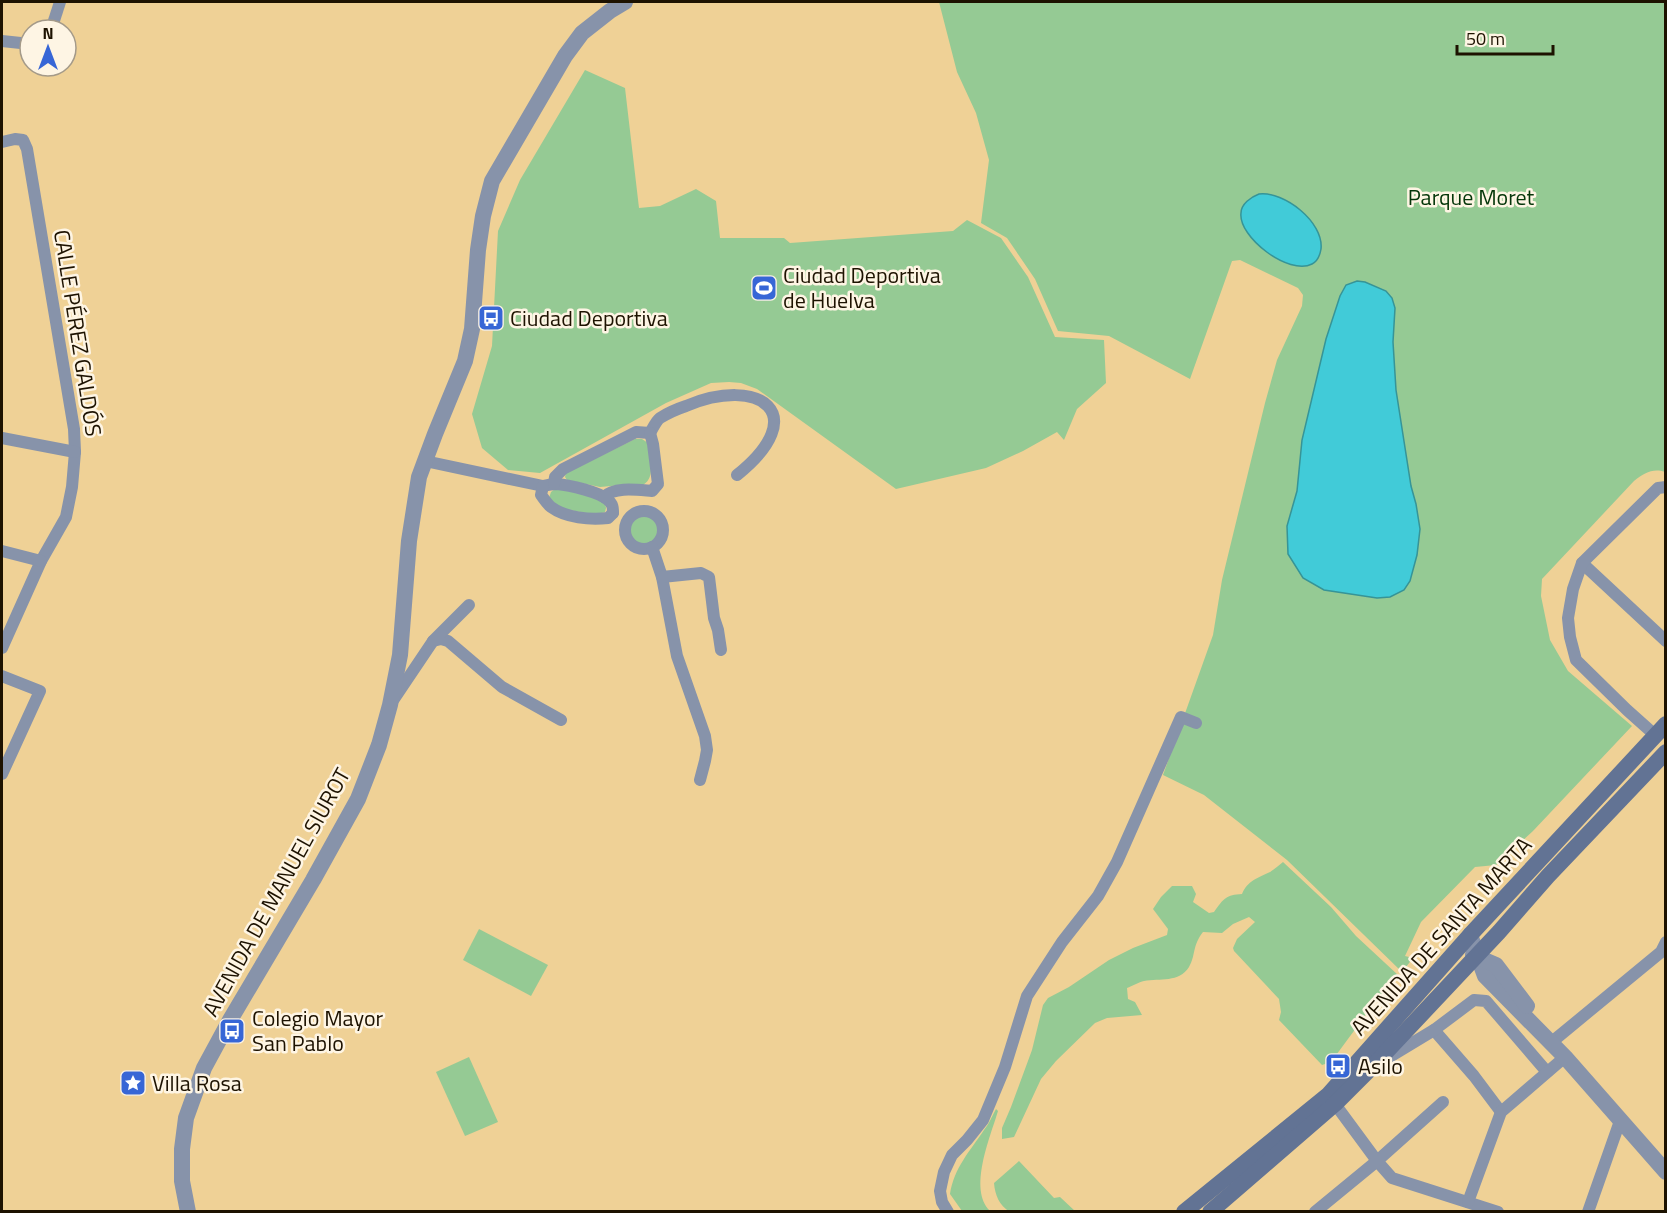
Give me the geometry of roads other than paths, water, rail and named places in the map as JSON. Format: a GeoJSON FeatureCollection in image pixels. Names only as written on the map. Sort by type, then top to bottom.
{"type":"FeatureCollection","features":[{"type":"Feature","properties":{"kind":"main road","name":"AVENIDA DE SANTA MARTA"},"geometry":{"type":"LineString","coordinates":[[1210,1212],[1331,1099],[1470,934],[1660,729]]}},
{"type":"Feature","properties":{"kind":"main road","name":"AVENIDA DE SANTA MARTA"},"geometry":{"type":"LineString","coordinates":[[1194,1208],[1372,1067],[1665,752]]}},
{"type":"Feature","properties":{"kind":"street"},"geometry":{"type":"LineString","coordinates":[[55,18],[60,2]]}},
{"type":"Feature","properties":{"kind":"street","name":"AVENIDA DE MANUEL SIUROT"},"geometry":{"type":"LineString","coordinates":[[188,1212],[182,1181],[182,1149],[186,1118],[204,1068],[358,799],[379,745],[400,655],[409,541],[419,477],[465,361],[472,329],[483,216],[492,181],[565,56],[582,33],[625,2]]}},
{"type":"Feature","properties":{"kind":"street"},"geometry":{"type":"LineString","coordinates":[[2,41],[18,43]]}},
{"type":"Feature","properties":{"kind":"street","name":"CALLE PÉREZ GALDÓS"},"geometry":{"type":"LineString","coordinates":[[2,142],[15,138],[23,140],[27,148],[74,429],[75,452],[72,487],[66,517],[41,561],[2,648]]}},
{"type":"Feature","properties":{"kind":"street"},"geometry":{"type":"LineString","coordinates":[[604,497],[608,493],[622,490],[652,491],[658,484],[650,433],[659,419],[696,402],[719,395],[739,394],[758,398],[773,412],[774,428],[766,447],[737,475]]}},
{"type":"Feature","properties":{"kind":"street"},"geometry":{"type":"LineString","coordinates":[[425,461],[549,485],[574,486],[610,501],[613,513],[608,518],[566,515],[550,506],[541,495],[549,485],[555,477],[563,469],[636,432],[650,433]]}},
{"type":"Feature","properties":{"kind":"street"},"geometry":{"type":"LineString","coordinates":[[2,438],[75,452]]}},
{"type":"Feature","properties":{"kind":"street"},"geometry":{"type":"LineString","coordinates":[[1660,729],[1627,710],[1576,660],[1568,618],[1573,589],[1582,563],[1658,488],[1665,487]]}},
{"type":"Feature","properties":{"kind":"street"},"geometry":{"type":"LineString","coordinates":[[613,513],[628,520]]}},
{"type":"Feature","properties":{"kind":"street"},"geometry":{"type":"LineString","coordinates":[[651,513],[660,520],[661,538],[652,547],[640,549],[630,543],[625,531],[628,520],[633,515],[651,513]]}},
{"type":"Feature","properties":{"kind":"street"},"geometry":{"type":"LineString","coordinates":[[652,547],[662,577],[677,656],[705,736],[705,761],[700,780]]}},
{"type":"Feature","properties":{"kind":"street"},"geometry":{"type":"LineString","coordinates":[[2,551],[41,561]]}},
{"type":"Feature","properties":{"kind":"street"},"geometry":{"type":"LineString","coordinates":[[1582,563],[1665,641]]}},
{"type":"Feature","properties":{"kind":"street"},"geometry":{"type":"LineString","coordinates":[[662,577],[701,573],[710,577],[714,618],[721,650]]}},
{"type":"Feature","properties":{"kind":"street"},"geometry":{"type":"LineString","coordinates":[[390,705],[433,641],[469,605]]}},
{"type":"Feature","properties":{"kind":"street"},"geometry":{"type":"LineString","coordinates":[[433,641],[441,639],[448,641],[502,687],[561,720]]}},
{"type":"Feature","properties":{"kind":"street"},"geometry":{"type":"LineString","coordinates":[[2,676],[40,691],[2,774]]}},
{"type":"Feature","properties":{"kind":"street"},"geometry":{"type":"LineString","coordinates":[[948,1212],[942,1202],[940,1191],[944,1172],[952,1155],[968,1140],[983,1120],[1005,1067],[1027,996],[1062,942],[1098,896],[1117,862],[1181,717],[1196,723]]}},
{"type":"Feature","properties":{"kind":"street"},"geometry":{"type":"LineString","coordinates":[[1490,971],[1499,932]]}},
{"type":"Feature","properties":{"kind":"street"},"geometry":{"type":"LineString","coordinates":[[1470,934],[1477,956],[1665,1172]]}},
{"type":"Feature","properties":{"kind":"street"},"geometry":{"type":"LineString","coordinates":[[1553,1041],[1661,952],[1665,942]]}},
{"type":"Feature","properties":{"kind":"street"},"geometry":{"type":"LineString","coordinates":[[1455,952],[1477,956]]}},
{"type":"Feature","properties":{"kind":"street"},"geometry":{"type":"LineString","coordinates":[[1454,980],[1490,971]]}},
{"type":"Feature","properties":{"kind":"street"},"geometry":{"type":"LineString","coordinates":[[1490,971],[1565,1057]]}},
{"type":"Feature","properties":{"kind":"street"},"geometry":{"type":"LineString","coordinates":[[1372,1067],[1434,1030],[1474,1000],[1486,1001],[1547,1072]]}},
{"type":"Feature","properties":{"kind":"street"},"geometry":{"type":"LineString","coordinates":[[1434,1030],[1501,1112]]}},
{"type":"Feature","properties":{"kind":"street"},"geometry":{"type":"LineString","coordinates":[[1468,1202],[1501,1112],[1565,1057]]}},
{"type":"Feature","properties":{"kind":"street"},"geometry":{"type":"LineString","coordinates":[[1331,1099],[1392,1178],[1498,1212]]}},
{"type":"Feature","properties":{"kind":"street"},"geometry":{"type":"LineString","coordinates":[[1315,1212],[1443,1102]]}},
{"type":"Feature","properties":{"kind":"street"},"geometry":{"type":"LineString","coordinates":[[1588,1212],[1620,1121]]}},
{"type":"Feature","properties":{"kind":"water"},"geometry":{"type":"Polygon","coordinates":[[[1259,194],[1269,194],[1290,203],[1309,219],[1320,239],[1320,253],[1314,263],[1302,266],[1279,259],[1256,243],[1248,233],[1242,223],[1241,210],[1247,201],[1259,194]]]}},
{"type":"Feature","properties":{"kind":"water"},"geometry":{"type":"Polygon","coordinates":[[[1357,281],[1386,291],[1392,298],[1395,308],[1393,342],[1396,390],[1420,529],[1417,555],[1410,581],[1404,590],[1390,597],[1377,598],[1324,590],[1303,578],[1288,554],[1287,526],[1297,491],[1302,440],[1326,339],[1340,296],[1346,285],[1357,281]]]}},
{"type":"Feature","properties":{"kind":"place","name":"Ciudad Deportiva de Huelva"},"geometry":{"type":"Point","coordinates":[764,288]}},
{"type":"Feature","properties":{"kind":"place","name":"Ciudad Deportiva"},"geometry":{"type":"Point","coordinates":[491,318]}},
{"type":"Feature","properties":{"kind":"place","name":"Colegio Mayor San Pablo"},"geometry":{"type":"Point","coordinates":[232,1031]}},
{"type":"Feature","properties":{"kind":"place","name":"Asilo"},"geometry":{"type":"Point","coordinates":[1338,1066]}},
{"type":"Feature","properties":{"kind":"place","name":"Villa Rosa"},"geometry":{"type":"Point","coordinates":[133,1083]}},
{"type":"Feature","properties":{"kind":"park label","name":"Parque Moret"},"geometry":{"type":"Point","coordinates":[1471,197]}}]}
